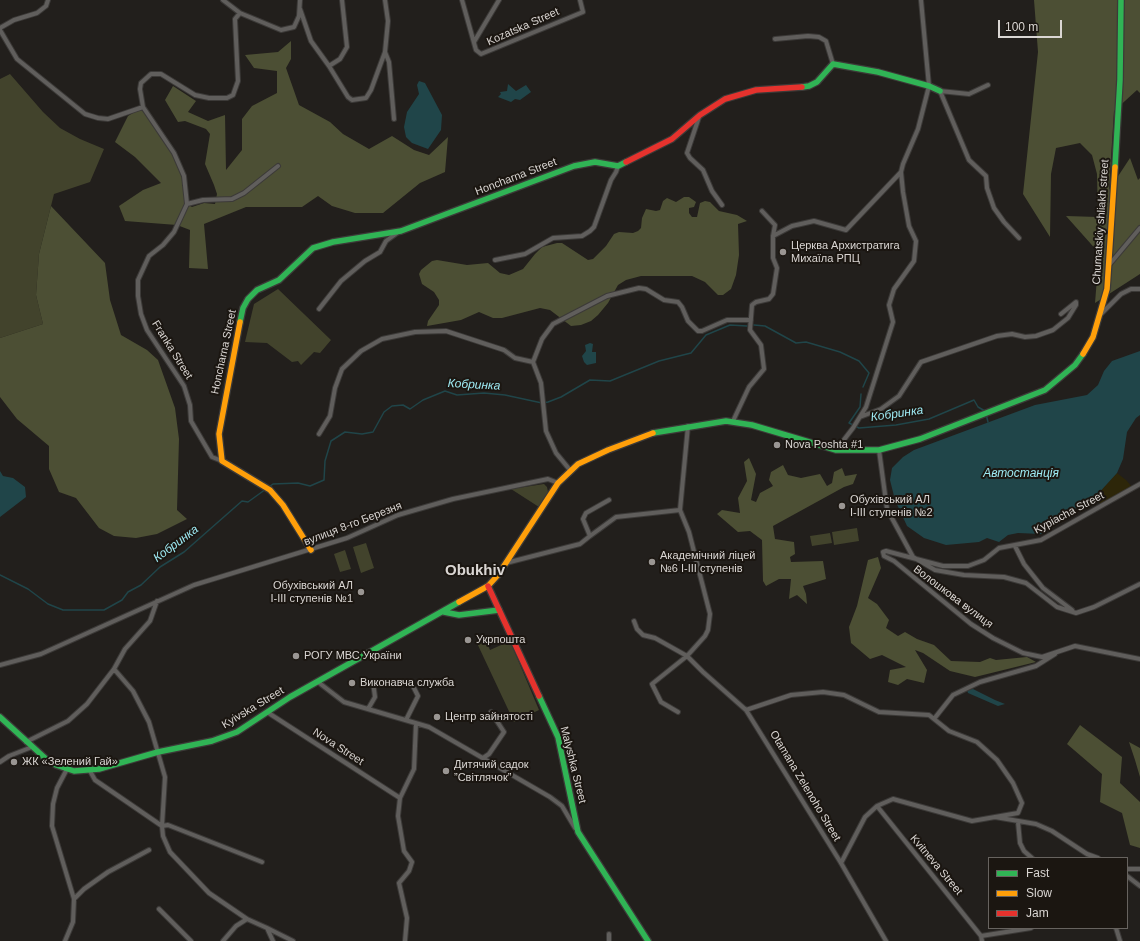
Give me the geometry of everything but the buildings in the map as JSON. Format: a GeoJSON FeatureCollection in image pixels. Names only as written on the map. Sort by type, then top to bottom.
{"type":"FeatureCollection","features":[{"type":"Feature","properties":{"kind":"main road","name":"Chumatskiy shliakh street"},"geometry":{"type":"LineString","coordinates":[[488,586],[506,563],[558,482],[570,470],[587,459],[633,440],[667,430],[688,426],[734,421],[836,450],[879,450],[920,439],[982,415],[1045,390],[1061,378],[1075,365],[1092,337],[1107,289],[1120,80],[1121,0]]}},
{"type":"Feature","properties":{"kind":"main road"},"geometry":{"type":"LineString","coordinates":[[618,166],[672,139],[700,115],[725,99],[756,90],[808,86],[818,82],[833,64],[878,72],[929,86],[940,91]]}},
{"type":"Feature","properties":{"kind":"main road","name":"Honcharna Street"},"geometry":{"type":"LineString","coordinates":[[222,461],[219,434],[243,308],[248,299],[257,290],[279,280],[313,248],[333,242],[401,231],[574,166],[595,162],[618,166]]}},
{"type":"Feature","properties":{"kind":"main road"},"geometry":{"type":"LineString","coordinates":[[222,461],[267,488],[283,505],[311,550]]}},
{"type":"Feature","properties":{"kind":"main road","name":"Malyshka Street"},"geometry":{"type":"LineString","coordinates":[[488,586],[558,737],[578,832],[648,941]]}},
{"type":"Feature","properties":{"kind":"main road","name":"Kyivska Street"},"geometry":{"type":"LineString","coordinates":[[0,717],[45,758],[74,771],[90,771],[158,752],[212,741],[228,736],[290,697],[488,586]]}},
{"type":"Feature","properties":{"kind":"main road"},"geometry":{"type":"LineString","coordinates":[[444,612],[459,615],[499,610]]}},
{"type":"Feature","properties":{"kind":"street"},"geometry":{"type":"LineString","coordinates":[[48,0],[46,6],[37,13],[14,20],[0,29],[17,59],[85,114],[108,119],[143,107]]}},
{"type":"Feature","properties":{"kind":"street"},"geometry":{"type":"LineString","coordinates":[[223,0],[240,13],[281,30],[294,27],[300,9],[300,0]]}},
{"type":"Feature","properties":{"kind":"street"},"geometry":{"type":"LineString","coordinates":[[329,66],[340,58],[347,47],[342,0]]}},
{"type":"Feature","properties":{"kind":"street"},"geometry":{"type":"LineString","coordinates":[[300,9],[306,32],[348,97],[352,100],[366,98],[371,90],[385,52],[388,21],[385,0]]}},
{"type":"Feature","properties":{"kind":"street"},"geometry":{"type":"LineString","coordinates":[[462,0],[474,42]]}},
{"type":"Feature","properties":{"kind":"street"},"geometry":{"type":"LineString","coordinates":[[474,42],[499,0]]}},
{"type":"Feature","properties":{"kind":"street","name":"Kozatska Street"},"geometry":{"type":"LineString","coordinates":[[474,42],[476,50],[481,54],[583,12],[580,0]]}},
{"type":"Feature","properties":{"kind":"street"},"geometry":{"type":"LineString","coordinates":[[836,450],[856,424],[866,407],[893,322],[889,305],[894,289],[914,261],[916,241],[910,226],[904,199],[901,172],[918,129],[929,86],[921,0]]}},
{"type":"Feature","properties":{"kind":"street"},"geometry":{"type":"LineString","coordinates":[[240,13],[235,19],[238,81],[233,95],[227,98],[209,98],[195,95],[161,74],[151,74],[141,83],[140,88],[143,107],[174,153],[184,176],[187,204],[203,200],[232,199],[244,193],[278,166]]}},
{"type":"Feature","properties":{"kind":"street"},"geometry":{"type":"LineString","coordinates":[[775,39],[808,36],[819,37],[826,41],[833,64]]}},
{"type":"Feature","properties":{"kind":"street"},"geometry":{"type":"LineString","coordinates":[[385,52],[389,62],[394,119]]}},
{"type":"Feature","properties":{"kind":"street"},"geometry":{"type":"LineString","coordinates":[[988,85],[969,94],[940,91],[969,160],[986,176],[987,188],[994,208],[1004,222],[1019,238]]}},
{"type":"Feature","properties":{"kind":"street"},"geometry":{"type":"LineString","coordinates":[[700,115],[687,153],[690,158],[703,170],[712,191],[722,204]]}},
{"type":"Feature","properties":{"kind":"street"},"geometry":{"type":"LineString","coordinates":[[495,260],[525,254],[553,238],[582,236],[590,231],[594,227],[611,180],[618,166]]}},
{"type":"Feature","properties":{"kind":"street"},"geometry":{"type":"LineString","coordinates":[[773,236],[792,226],[814,221],[846,230],[901,172]]}},
{"type":"Feature","properties":{"kind":"street","name":"Franka Street"},"geometry":{"type":"LineString","coordinates":[[187,204],[174,232],[163,245],[149,256],[138,280],[138,296],[141,314],[147,330],[184,386],[190,405],[190,421],[212,457],[222,461]]}},
{"type":"Feature","properties":{"kind":"street"},"geometry":{"type":"LineString","coordinates":[[734,421],[749,387],[764,369],[761,345],[750,330],[752,305],[756,302],[769,298],[774,294],[777,268],[773,258],[773,236],[775,225],[762,211]]}},
{"type":"Feature","properties":{"kind":"street"},"geometry":{"type":"LineString","coordinates":[[1109,265],[1140,228]]}},
{"type":"Feature","properties":{"kind":"street","name":"Honcharna Street"},"geometry":{"type":"LineString","coordinates":[[319,309],[341,281],[365,261],[380,252],[390,237],[401,231]]}},
{"type":"Feature","properties":{"kind":"street"},"geometry":{"type":"LineString","coordinates":[[570,470],[550,442],[546,431],[541,383],[533,362],[542,339],[553,324],[607,296],[639,288],[646,289],[664,300],[678,302],[682,307],[688,321],[698,331],[702,332],[727,320],[751,320]]}},
{"type":"Feature","properties":{"kind":"street"},"geometry":{"type":"LineString","coordinates":[[1099,316],[1121,294],[1131,289],[1140,289]]}},
{"type":"Feature","properties":{"kind":"street"},"geometry":{"type":"LineString","coordinates":[[860,418],[881,409],[899,396],[921,362],[997,336],[1012,334],[1024,337],[1042,334],[1053,330],[1068,318],[1076,305],[1076,302],[1061,314]]}},
{"type":"Feature","properties":{"kind":"street"},"geometry":{"type":"LineString","coordinates":[[319,434],[330,416],[335,388],[342,369],[361,351],[382,339],[415,332],[446,332],[504,350],[515,358],[533,362]]}},
{"type":"Feature","properties":{"kind":"street"},"geometry":{"type":"LineString","coordinates":[[678,712],[661,702],[652,684],[687,656],[704,636],[708,630],[710,614],[689,532],[680,510],[688,426]]}},
{"type":"Feature","properties":{"kind":"street"},"geometry":{"type":"LineString","coordinates":[[879,450],[887,509],[913,557],[935,570],[964,575],[1004,577],[1026,583],[1057,607],[1076,613],[1094,607],[1140,584]]}},
{"type":"Feature","properties":{"kind":"street","name":"вулиця 8-го Березня"},"geometry":{"type":"LineString","coordinates":[[0,665],[41,654],[194,585],[347,538],[398,516],[453,499],[548,479],[558,482]]}},
{"type":"Feature","properties":{"kind":"street","name":"Kypiacha Street"},"geometry":{"type":"LineString","coordinates":[[913,557],[943,566],[968,566],[984,560],[999,548],[1015,546],[1022,542],[1041,540],[1140,484]]}},
{"type":"Feature","properties":{"kind":"street"},"geometry":{"type":"LineString","coordinates":[[590,536],[583,519],[586,512],[609,500]]}},
{"type":"Feature","properties":{"kind":"street"},"geometry":{"type":"LineString","coordinates":[[506,563],[580,544],[616,517],[680,510]]}},
{"type":"Feature","properties":{"kind":"street"},"geometry":{"type":"LineString","coordinates":[[1015,546],[1024,564],[1043,588],[1076,613]]}},
{"type":"Feature","properties":{"kind":"street","name":"Волошкова вулиця"},"geometry":{"type":"LineString","coordinates":[[913,557],[886,551],[883,552],[884,556],[894,561],[971,624],[993,638],[1034,656],[1042,657],[1062,649],[1075,646],[1140,659]]}},
{"type":"Feature","properties":{"kind":"street"},"geometry":{"type":"LineString","coordinates":[[26,742],[68,721],[87,704],[114,669],[125,649],[150,621],[157,602]]}},
{"type":"Feature","properties":{"kind":"street","name":"Otamana Zelenoho Street"},"geometry":{"type":"LineString","coordinates":[[634,621],[637,629],[643,636],[655,638],[687,656],[746,710],[841,863],[886,941]]}},
{"type":"Feature","properties":{"kind":"street"},"geometry":{"type":"LineString","coordinates":[[934,719],[953,695],[980,682],[1036,666],[1062,649]]}},
{"type":"Feature","properties":{"kind":"street"},"geometry":{"type":"LineString","coordinates":[[114,669],[133,691],[149,722],[165,777],[162,826],[163,836],[170,852],[209,893],[247,919],[293,941]]}},
{"type":"Feature","properties":{"kind":"street"},"geometry":{"type":"LineString","coordinates":[[318,682],[344,702],[429,727],[483,758],[550,797],[562,806],[578,832]]}},
{"type":"Feature","properties":{"kind":"street"},"geometry":{"type":"LineString","coordinates":[[368,709],[375,696],[373,682]]}},
{"type":"Feature","properties":{"kind":"street"},"geometry":{"type":"LineString","coordinates":[[406,720],[418,696],[413,686]]}},
{"type":"Feature","properties":{"kind":"street"},"geometry":{"type":"LineString","coordinates":[[746,710],[791,695],[823,692],[844,695],[879,712],[929,715],[949,731],[977,742],[997,760],[1013,783],[1022,803],[1018,813],[972,821],[894,799],[877,806],[865,817],[841,863]]}},
{"type":"Feature","properties":{"kind":"street","name":"Nova Street"},"geometry":{"type":"LineString","coordinates":[[267,712],[400,798]]}},
{"type":"Feature","properties":{"kind":"street"},"geometry":{"type":"LineString","coordinates":[[483,758],[490,754],[504,732],[491,712]]}},
{"type":"Feature","properties":{"kind":"street"},"geometry":{"type":"LineString","coordinates":[[405,941],[407,918],[398,883],[408,871],[412,862],[404,851],[399,830],[398,816],[400,798],[414,769],[416,723]]}},
{"type":"Feature","properties":{"kind":"street"},"geometry":{"type":"LineString","coordinates":[[0,762],[9,756],[32,747]]}},
{"type":"Feature","properties":{"kind":"street"},"geometry":{"type":"LineString","coordinates":[[65,941],[73,922],[74,899],[52,826],[53,804],[57,788],[67,769]]}},
{"type":"Feature","properties":{"kind":"street"},"geometry":{"type":"LineString","coordinates":[[90,771],[95,780],[162,826],[168,825],[262,862]]}},
{"type":"Feature","properties":{"kind":"street","name":"Kvitneva Street"},"geometry":{"type":"LineString","coordinates":[[877,806],[982,939],[1027,929]]}},
{"type":"Feature","properties":{"kind":"street"},"geometry":{"type":"LineString","coordinates":[[995,817],[1036,824],[1052,830],[1087,854],[1095,857]]}},
{"type":"Feature","properties":{"kind":"street"},"geometry":{"type":"LineString","coordinates":[[1018,822],[1020,843],[1024,851],[1031,857]]}},
{"type":"Feature","properties":{"kind":"street"},"geometry":{"type":"LineString","coordinates":[[74,899],[84,889],[108,872],[149,850]]}},
{"type":"Feature","properties":{"kind":"street"},"geometry":{"type":"LineString","coordinates":[[1128,869],[1140,869]]}},
{"type":"Feature","properties":{"kind":"street"},"geometry":{"type":"LineString","coordinates":[[1128,877],[1140,886]]}},
{"type":"Feature","properties":{"kind":"street"},"geometry":{"type":"LineString","coordinates":[[159,909],[191,941]]}},
{"type":"Feature","properties":{"kind":"street"},"geometry":{"type":"LineString","coordinates":[[223,941],[236,926],[247,919]]}},
{"type":"Feature","properties":{"kind":"street"},"geometry":{"type":"LineString","coordinates":[[266,928],[273,941]]}},
{"type":"Feature","properties":{"kind":"street"},"geometry":{"type":"LineString","coordinates":[[1116,929],[1120,941]]}},
{"type":"Feature","properties":{"kind":"street"},"geometry":{"type":"LineString","coordinates":[[609,934],[609,941]]}},
{"type":"Feature","properties":{"kind":"green space"},"geometry":{"type":"Polygon","coordinates":[[[1034,0],[1140,0],[1140,93],[1137,90],[1114,111],[1109,190],[1130,158],[1138,180],[1140,178],[1140,274],[1095,303],[1099,253],[1066,216],[1098,217],[1097,174],[1092,155],[1080,143],[1056,148],[1051,174],[1050,237],[1023,194],[1038,52],[1034,0]]]}},
{"type":"Feature","properties":{"kind":"green space"},"geometry":{"type":"Polygon","coordinates":[[[291,41],[291,59],[286,68],[299,105],[330,122],[343,134],[369,149],[392,136],[414,150],[429,155],[448,137],[445,172],[420,183],[383,213],[355,213],[332,206],[318,196],[302,207],[246,207],[204,224],[208,269],[189,268],[190,230],[177,225],[125,221],[119,206],[143,190],[161,183],[135,157],[115,142],[128,116],[136,111],[142,110],[172,153],[185,184],[187,204],[192,207],[204,203],[215,204],[217,194],[205,164],[210,134],[206,129],[185,121],[178,122],[165,100],[173,86],[196,101],[188,112],[208,121],[225,115],[226,170],[242,150],[242,119],[252,106],[277,93],[277,71],[254,68],[245,55],[278,52],[291,41]]]}},
{"type":"Feature","properties":{"kind":"green space"},"geometry":{"type":"Polygon","coordinates":[[[10,74],[43,112],[60,128],[80,139],[104,149],[90,182],[54,194],[39,254],[36,295],[43,324],[0,338],[0,79],[10,74]]]}},
{"type":"Feature","properties":{"kind":"green space"},"geometry":{"type":"Polygon","coordinates":[[[684,197],[689,197],[696,202],[694,207],[689,208],[689,213],[692,217],[697,217],[700,203],[705,201],[710,202],[719,211],[737,215],[747,221],[738,224],[739,255],[736,275],[731,289],[723,295],[718,295],[705,282],[692,276],[641,276],[626,280],[618,285],[608,303],[598,315],[591,321],[581,325],[571,326],[550,310],[540,308],[502,318],[493,318],[479,312],[461,320],[427,326],[428,321],[439,305],[439,300],[434,292],[422,284],[419,274],[421,270],[432,261],[437,260],[467,265],[488,263],[500,273],[509,275],[523,269],[542,247],[557,243],[562,243],[588,260],[593,259],[606,246],[614,234],[619,232],[633,233],[638,231],[641,228],[642,218],[646,209],[656,211],[660,210],[663,201],[667,198],[676,202],[684,197]]]}},
{"type":"Feature","properties":{"kind":"green space"},"geometry":{"type":"Polygon","coordinates":[[[51,206],[105,263],[110,300],[121,335],[147,350],[158,360],[175,408],[179,439],[177,510],[187,519],[157,534],[136,538],[114,536],[99,528],[76,498],[59,492],[49,469],[49,446],[17,419],[0,397],[0,338],[43,324],[36,295],[39,254],[51,206]]]}},
{"type":"Feature","properties":{"kind":"green space"},"geometry":{"type":"Polygon","coordinates":[[[278,289],[331,340],[320,353],[314,352],[301,365],[298,361],[292,362],[267,343],[245,342],[254,304],[278,289]]]}},
{"type":"Feature","properties":{"kind":"green space"},"geometry":{"type":"Polygon","coordinates":[[[749,458],[756,474],[751,500],[756,502],[760,493],[773,486],[769,480],[771,472],[783,465],[788,475],[801,478],[820,474],[827,486],[832,483],[834,472],[842,468],[845,476],[857,474],[853,484],[844,487],[773,526],[775,539],[794,542],[795,554],[790,557],[791,562],[823,561],[826,579],[803,586],[807,604],[797,595],[789,599],[791,579],[779,579],[766,586],[763,581],[762,540],[750,531],[738,532],[717,514],[722,510],[740,513],[738,498],[747,481],[744,462],[749,458]]]}},
{"type":"Feature","properties":{"kind":"green space"},"geometry":{"type":"Polygon","coordinates":[[[544,484],[547,487],[548,492],[539,507],[511,489],[544,484]]]}},
{"type":"Feature","properties":{"kind":"green space"},"geometry":{"type":"Polygon","coordinates":[[[857,528],[859,541],[834,545],[832,532],[857,528]]]}},
{"type":"Feature","properties":{"kind":"green space"},"geometry":{"type":"Polygon","coordinates":[[[830,533],[832,543],[812,546],[810,536],[830,533]]]}},
{"type":"Feature","properties":{"kind":"green space"},"geometry":{"type":"Polygon","coordinates":[[[366,543],[374,568],[361,573],[353,547],[366,543]]]}},
{"type":"Feature","properties":{"kind":"green space"},"geometry":{"type":"Polygon","coordinates":[[[345,550],[351,569],[340,572],[334,554],[345,550]]]}},
{"type":"Feature","properties":{"kind":"green space"},"geometry":{"type":"Polygon","coordinates":[[[878,557],[881,568],[868,598],[877,604],[889,620],[886,628],[898,636],[905,632],[917,639],[934,645],[951,661],[980,662],[990,658],[996,660],[1027,657],[1036,662],[975,677],[950,671],[923,653],[915,650],[927,670],[924,683],[907,679],[898,685],[888,682],[890,670],[906,667],[882,655],[870,659],[851,643],[849,627],[857,606],[868,560],[878,557]]]}},
{"type":"Feature","properties":{"kind":"green space"},"geometry":{"type":"Polygon","coordinates":[[[484,637],[490,650],[510,641],[539,710],[514,722],[476,641],[484,637]]]}},
{"type":"Feature","properties":{"kind":"green space"},"geometry":{"type":"Polygon","coordinates":[[[1080,725],[1122,757],[1120,783],[1140,802],[1140,848],[1130,845],[1122,813],[1100,802],[1102,774],[1067,744],[1080,725]]]}},
{"type":"Feature","properties":{"kind":"green space"},"geometry":{"type":"Polygon","coordinates":[[[1129,742],[1140,748],[1140,777],[1135,760],[1129,742]]]}},
{"type":"Feature","properties":{"kind":"sand"},"geometry":{"type":"Polygon","coordinates":[[[1117,473],[1133,488],[1101,506],[1096,496],[1117,473]]]}},
{"type":"Feature","properties":{"kind":"water"},"geometry":{"type":"Polygon","coordinates":[[[419,81],[425,83],[442,115],[441,130],[428,149],[412,143],[406,137],[404,127],[407,112],[419,94],[417,85],[419,81]]]}},
{"type":"Feature","properties":{"kind":"water"},"geometry":{"type":"Polygon","coordinates":[[[508,84],[516,91],[526,85],[531,92],[520,100],[515,99],[511,102],[498,97],[501,94],[500,92],[507,91],[508,84]]]}},
{"type":"Feature","properties":{"kind":"water"},"geometry":{"type":"Polygon","coordinates":[[[590,343],[593,344],[592,352],[596,352],[596,363],[587,365],[582,356],[586,351],[585,345],[590,343]]]}},
{"type":"Feature","properties":{"kind":"water","name":"Автостанція"},"geometry":{"type":"Polygon","coordinates":[[[1140,351],[1140,415],[1136,418],[1127,432],[1123,459],[1117,473],[1096,496],[1068,513],[1041,534],[1018,533],[1008,535],[999,542],[987,538],[979,542],[946,545],[924,538],[907,526],[895,500],[890,480],[892,468],[903,457],[914,450],[1035,405],[1087,395],[1098,385],[1104,371],[1112,361],[1140,351]]]}},
{"type":"Feature","properties":{"kind":"water"},"geometry":{"type":"Polygon","coordinates":[[[0,471],[3,476],[13,478],[25,487],[26,497],[0,517],[0,471]]]}},
{"type":"Feature","properties":{"kind":"water"},"geometry":{"type":"Polygon","coordinates":[[[973,689],[1005,704],[998,706],[968,693],[967,690],[973,689]]]}},
{"type":"Feature","properties":{"kind":"waterway","name":"Кобринка"},"geometry":{"type":"LineString","coordinates":[[269,487],[273,484],[298,483],[310,486],[324,480],[325,461],[331,441],[345,432],[362,434],[373,432],[384,412],[392,406],[403,405],[410,409],[423,400],[445,391],[457,395],[484,393],[505,395],[542,403],[548,402],[561,397],[590,380],[610,381],[659,361],[691,353],[706,335],[730,325],[747,326]]}},
{"type":"Feature","properties":{"kind":"waterway","name":"Кобринка"},"geometry":{"type":"LineString","coordinates":[[754,325],[765,326],[796,343],[806,342],[840,352],[859,361],[869,373],[863,387]]}},
{"type":"Feature","properties":{"kind":"waterway","name":"Кобринка"},"geometry":{"type":"LineString","coordinates":[[861,394],[860,407],[849,423],[859,428],[896,425],[929,419],[974,400],[978,407],[985,411]]}},
{"type":"Feature","properties":{"kind":"waterway","name":"Кобринка"},"geometry":{"type":"LineString","coordinates":[[986,414],[988,422]]}},
{"type":"Feature","properties":{"kind":"waterway","name":"Кобринка"},"geometry":{"type":"LineString","coordinates":[[0,575],[28,589],[48,604],[63,610],[104,610],[122,600],[128,592],[141,585],[160,567],[184,552],[242,501],[248,502],[266,489]]}},
{"type":"Feature","properties":{"kind":"traffic: fast"},"geometry":{"type":"LineString","coordinates":[[1115,167],[1120,80],[1121,0]]}},
{"type":"Feature","properties":{"kind":"traffic: fast"},"geometry":{"type":"LineString","coordinates":[[802,87],[809,86],[817,82],[833,64],[878,72],[929,86],[940,91]]}},
{"type":"Feature","properties":{"kind":"traffic: fast"},"geometry":{"type":"LineString","coordinates":[[240,322],[243,308],[248,299],[257,290],[279,280],[313,248],[333,242],[401,231],[574,166],[595,162],[618,166],[626,162]]}},
{"type":"Feature","properties":{"kind":"traffic: fast"},"geometry":{"type":"LineString","coordinates":[[653,433],[726,421],[752,425],[836,450],[879,450],[920,439],[1045,390],[1075,365],[1083,354]]}},
{"type":"Feature","properties":{"kind":"traffic: fast"},"geometry":{"type":"LineString","coordinates":[[0,717],[45,758],[56,765],[74,771],[99,769],[158,752],[212,741],[237,732],[290,697],[459,602]]}},
{"type":"Feature","properties":{"kind":"traffic: fast"},"geometry":{"type":"LineString","coordinates":[[444,612],[459,615],[499,610]]}},
{"type":"Feature","properties":{"kind":"traffic: fast"},"geometry":{"type":"LineString","coordinates":[[539,696],[558,737],[578,832],[648,941]]}},
{"type":"Feature","properties":{"kind":"traffic: slow"},"geometry":{"type":"LineString","coordinates":[[1083,354],[1093,337],[1107,289],[1115,167]]}},
{"type":"Feature","properties":{"kind":"traffic: slow"},"geometry":{"type":"LineString","coordinates":[[240,322],[219,434],[222,461],[270,490],[283,505],[311,550]]}},
{"type":"Feature","properties":{"kind":"traffic: slow"},"geometry":{"type":"LineString","coordinates":[[459,602],[488,586],[498,575],[558,483],[578,464],[608,450],[653,433]]}},
{"type":"Feature","properties":{"kind":"traffic: jam"},"geometry":{"type":"LineString","coordinates":[[626,162],[672,139],[700,115],[725,99],[756,90],[802,87]]}},
{"type":"Feature","properties":{"kind":"traffic: jam"},"geometry":{"type":"LineString","coordinates":[[488,586],[539,696]]}},
{"type":"Feature","properties":{"kind":"place","name":"Церква Архистратига Михаїла РПЦ"},"geometry":{"type":"Point","coordinates":[783,252]}},
{"type":"Feature","properties":{"kind":"place","name":"Nova Poshta #1"},"geometry":{"type":"Point","coordinates":[777,445]}},
{"type":"Feature","properties":{"kind":"place","name":"Обухівський АЛ І-ІІІ ступенів №2"},"geometry":{"type":"Point","coordinates":[842,506]}},
{"type":"Feature","properties":{"kind":"place","name":"Академічний ліцей №6 І-ІІІ ступенів"},"geometry":{"type":"Point","coordinates":[652,562]}},
{"type":"Feature","properties":{"kind":"place","name":"Обухівський АЛ І-ІІІ ступенів №1"},"geometry":{"type":"Point","coordinates":[361,592]}},
{"type":"Feature","properties":{"kind":"place","name":"Укрпошта"},"geometry":{"type":"Point","coordinates":[468,640]}},
{"type":"Feature","properties":{"kind":"place","name":"РОГУ МВС України"},"geometry":{"type":"Point","coordinates":[296,656]}},
{"type":"Feature","properties":{"kind":"place","name":"Виконавча служба"},"geometry":{"type":"Point","coordinates":[352,683]}},
{"type":"Feature","properties":{"kind":"place","name":"Центр зайнятості"},"geometry":{"type":"Point","coordinates":[437,717]}},
{"type":"Feature","properties":{"kind":"place","name":"ЖК «Зелений Гай»"},"geometry":{"type":"Point","coordinates":[14,762]}},
{"type":"Feature","properties":{"kind":"place","name":"Дитячий садок ”Світлячок”"},"geometry":{"type":"Point","coordinates":[446,771]}},
{"type":"Feature","properties":{"kind":"district","name":"Obukhiv"},"geometry":{"type":"Point","coordinates":[475,571]}}]}
